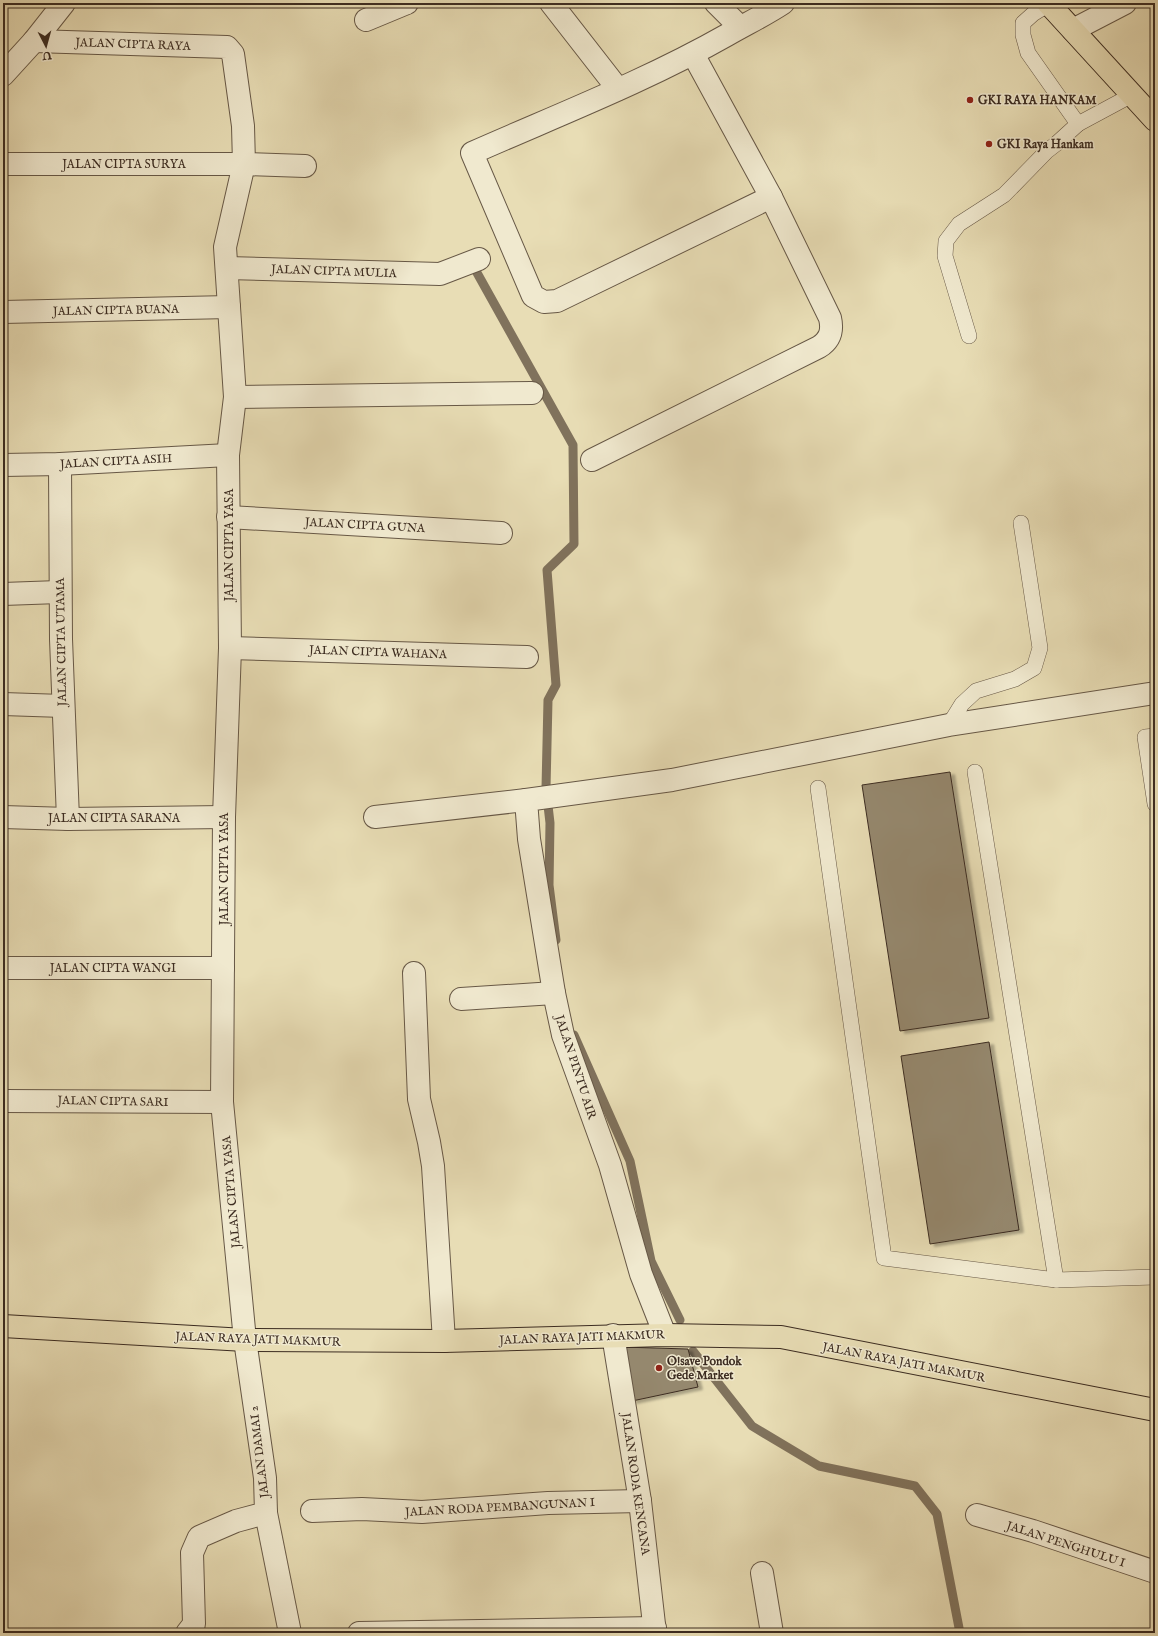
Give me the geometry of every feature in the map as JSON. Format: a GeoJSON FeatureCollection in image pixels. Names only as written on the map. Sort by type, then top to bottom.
{"type":"FeatureCollection","features":[{"type":"Feature","properties":{"kind":"main road"},"geometry":{"type":"LineString","coordinates":[[1049,4],[1155,120]]}},
{"type":"Feature","properties":{"kind":"main road","name":"JALAN RAYA JATI MAKMUR"},"geometry":{"type":"LineString","coordinates":[[3,1326],[245,1340],[444,1342],[613,1335],[781,1337],[1155,1410]]}},
{"type":"Feature","properties":{"kind":"street"},"geometry":{"type":"LineString","coordinates":[[3,75],[34,41],[64,3]]}},
{"type":"Feature","properties":{"kind":"street"},"geometry":{"type":"LineString","coordinates":[[366,20],[407,3]]}},
{"type":"Feature","properties":{"kind":"street"},"geometry":{"type":"LineString","coordinates":[[551,3],[618,89]]}},
{"type":"Feature","properties":{"kind":"street"},"geometry":{"type":"LineString","coordinates":[[716,3],[740,27]]}},
{"type":"Feature","properties":{"kind":"street"},"geometry":{"type":"LineString","coordinates":[[771,197],[557,301],[544,302],[533,296],[472,153],[618,89],[693,54],[768,13],[783,3]]}},
{"type":"Feature","properties":{"kind":"street"},"geometry":{"type":"LineString","coordinates":[[1073,30],[1124,3]]}},
{"type":"Feature","properties":{"kind":"street","name":"JALAN CIPTA RAYA"},"geometry":{"type":"LineString","coordinates":[[34,41],[222,46],[231,50]]}},
{"type":"Feature","properties":{"kind":"street","name":"JALAN CIPTA YASA"},"geometry":{"type":"LineString","coordinates":[[231,50],[233,54],[243,126],[244,164],[225,247],[230,307],[234,397],[228,455],[230,648],[224,817],[222,1102],[245,1340]]}},
{"type":"Feature","properties":{"kind":"street"},"geometry":{"type":"LineString","coordinates":[[592,460],[819,347],[826,342],[830,336],[832,326],[830,318],[771,197],[693,54]]}},
{"type":"Feature","properties":{"kind":"street","name":"JALAN CIPTA SURYA"},"geometry":{"type":"LineString","coordinates":[[3,164],[244,164],[305,166]]}},
{"type":"Feature","properties":{"kind":"street","name":"JALAN CIPTA MULIA"},"geometry":{"type":"LineString","coordinates":[[227,268],[440,274],[479,259]]}},
{"type":"Feature","properties":{"kind":"street","name":"JALAN CIPTA BUANA"},"geometry":{"type":"LineString","coordinates":[[3,312],[230,307]]}},
{"type":"Feature","properties":{"kind":"street"},"geometry":{"type":"LineString","coordinates":[[234,397],[532,393]]}},
{"type":"Feature","properties":{"kind":"street","name":"JALAN CIPTA ASIH"},"geometry":{"type":"LineString","coordinates":[[3,464],[60,464],[228,455]]}},
{"type":"Feature","properties":{"kind":"street","name":"JALAN CIPTA UTAMA"},"geometry":{"type":"LineString","coordinates":[[60,464],[60,592],[68,819]]}},
{"type":"Feature","properties":{"kind":"street","name":"JALAN CIPTA GUNA"},"geometry":{"type":"LineString","coordinates":[[228,517],[501,533]]}},
{"type":"Feature","properties":{"kind":"street"},"geometry":{"type":"LineString","coordinates":[[3,594],[60,592]]}},
{"type":"Feature","properties":{"kind":"street","name":"JALAN CIPTA WAHANA"},"geometry":{"type":"LineString","coordinates":[[230,648],[527,657]]}},
{"type":"Feature","properties":{"kind":"street"},"geometry":{"type":"LineString","coordinates":[[375,817],[540,798],[672,780],[949,725],[1155,693]]}},
{"type":"Feature","properties":{"kind":"street"},"geometry":{"type":"LineString","coordinates":[[3,704],[63,706]]}},
{"type":"Feature","properties":{"kind":"street","name":"JALAN PINTU AIR"},"geometry":{"type":"LineString","coordinates":[[540,798],[528,833],[554,993],[563,1035],[610,1165],[641,1274],[666,1335]]}},
{"type":"Feature","properties":{"kind":"street","name":"JALAN CIPTA SARANA"},"geometry":{"type":"LineString","coordinates":[[3,817],[68,819],[224,817]]}},
{"type":"Feature","properties":{"kind":"street","name":"JALAN CIPTA WANGI"},"geometry":{"type":"LineString","coordinates":[[3,968],[223,968]]}},
{"type":"Feature","properties":{"kind":"street"},"geometry":{"type":"LineString","coordinates":[[414,974],[419,1099],[430,1142],[433,1166],[444,1342]]}},
{"type":"Feature","properties":{"kind":"street"},"geometry":{"type":"LineString","coordinates":[[461,999],[554,993]]}},
{"type":"Feature","properties":{"kind":"street","name":"JALAN CIPTA SARI"},"geometry":{"type":"LineString","coordinates":[[3,1100],[222,1102]]}},
{"type":"Feature","properties":{"kind":"street","name":"JALAN RODA KENCANA"},"geometry":{"type":"LineString","coordinates":[[613,1335],[640,1501],[655,1631]]}},
{"type":"Feature","properties":{"kind":"street","name":"JALAN DAMAI 2"},"geometry":{"type":"LineString","coordinates":[[187,1633],[194,1624],[192,1553],[199,1537],[236,1521],[266,1513],[265,1478],[245,1340]]}},
{"type":"Feature","properties":{"kind":"street","name":"JALAN RODA PEMBANGUNAN I"},"geometry":{"type":"LineString","coordinates":[[312,1511],[362,1509],[422,1512],[548,1503],[640,1501]]}},
{"type":"Feature","properties":{"kind":"street"},"geometry":{"type":"LineString","coordinates":[[266,1513],[290,1633]]}},
{"type":"Feature","properties":{"kind":"street","name":"JALAN PENGHULU I"},"geometry":{"type":"LineString","coordinates":[[977,1515],[1033,1531],[1155,1572]]}},
{"type":"Feature","properties":{"kind":"street"},"geometry":{"type":"LineString","coordinates":[[762,1573],[772,1633]]}},
{"type":"Feature","properties":{"kind":"street"},"geometry":{"type":"LineString","coordinates":[[359,1633],[655,1631]]}},
{"type":"Feature","properties":{"kind":"lane"},"geometry":{"type":"LineString","coordinates":[[1049,4],[1033,14],[1023,23],[1023,35],[1028,53],[1078,124]]}},
{"type":"Feature","properties":{"kind":"lane"},"geometry":{"type":"LineString","coordinates":[[969,336],[945,256],[946,241],[959,224],[1004,195],[1047,151],[1078,124],[1132,94]]}},
{"type":"Feature","properties":{"kind":"lane"},"geometry":{"type":"LineString","coordinates":[[949,725],[962,704],[976,691],[1015,679],[1034,668],[1040,648],[1021,523]]}},
{"type":"Feature","properties":{"kind":"lane"},"geometry":{"type":"LineString","coordinates":[[1155,736],[1145,737],[1155,804]]}},
{"type":"Feature","properties":{"kind":"lane"},"geometry":{"type":"LineString","coordinates":[[975,772],[1056,1280]]}},
{"type":"Feature","properties":{"kind":"lane"},"geometry":{"type":"LineString","coordinates":[[818,788],[884,1258],[1056,1280],[1155,1277]]}},
{"type":"Feature","properties":{"kind":"building"},"geometry":{"type":"Polygon","coordinates":[[[950,772],[989,1018],[900,1031],[862,785],[950,772]]]}},
{"type":"Feature","properties":{"kind":"building"},"geometry":{"type":"Polygon","coordinates":[[[989,1042],[1019,1230],[930,1244],[901,1056],[989,1042]]]}},
{"type":"Feature","properties":{"kind":"building","name":"O!save Pondok Gede Market"},"geometry":{"type":"Polygon","coordinates":[[[621,1347],[688,1349],[698,1387],[632,1401],[621,1347]]]}},
{"type":"Feature","properties":{"kind":"waterway"},"geometry":{"type":"LineString","coordinates":[[476,271],[573,445],[574,544],[547,570],[556,685],[548,700],[546,788],[550,823],[549,885],[556,940]]}},
{"type":"Feature","properties":{"kind":"waterway"},"geometry":{"type":"LineString","coordinates":[[574,1035],[630,1161],[651,1261],[680,1320]]}},
{"type":"Feature","properties":{"kind":"waterway"},"geometry":{"type":"LineString","coordinates":[[693,1351],[752,1426],[819,1466],[915,1486],[937,1514],[960,1633]]}},
{"type":"Feature","properties":{"kind":"place","name":"GKI RAYA HANKAM"},"geometry":{"type":"Point","coordinates":[970,100]}},
{"type":"Feature","properties":{"kind":"place","name":"GKI Raya Hankam"},"geometry":{"type":"Point","coordinates":[989,144]}},
{"type":"Feature","properties":{"kind":"place","name":"O!save Pondok Gede Market"},"geometry":{"type":"Point","coordinates":[659,1368]}}]}
